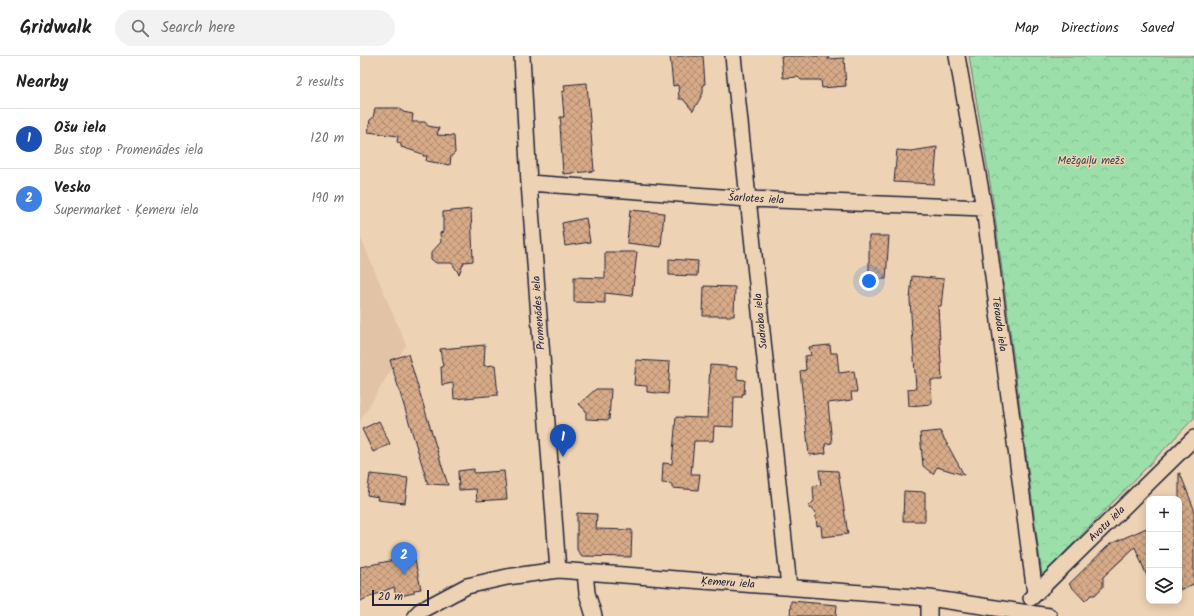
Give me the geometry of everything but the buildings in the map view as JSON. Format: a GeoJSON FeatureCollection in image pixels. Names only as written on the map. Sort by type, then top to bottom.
{"type":"FeatureCollection","features":[{"type":"Feature","properties":{"kind":"street","name":"Promenādes iela"},"geometry":{"type":"LineString","coordinates":[[522,56],[529,183],[558,570]]}},
{"type":"Feature","properties":{"kind":"street","name":"Sudraba iela"},"geometry":{"type":"LineString","coordinates":[[733,56],[789,587]]}},
{"type":"Feature","properties":{"kind":"street","name":"Tērauda iela"},"geometry":{"type":"LineString","coordinates":[[957,56],[984,208],[1035,593]]}},
{"type":"Feature","properties":{"kind":"street","name":"Šarlotes iela"},"geometry":{"type":"LineString","coordinates":[[529,183],[748,199],[984,208]]}},
{"type":"Feature","properties":{"kind":"street","name":"Avotu iela"},"geometry":{"type":"LineString","coordinates":[[1020,611],[1035,593],[1194,438]]}},
{"type":"Feature","properties":{"kind":"street","name":"Ķemeru iela"},"geometry":{"type":"LineString","coordinates":[[415,616],[420,611],[467,586],[507,577],[558,570],[929,598],[1049,616]]}},
{"type":"Feature","properties":{"kind":"street"},"geometry":{"type":"LineString","coordinates":[[585,572],[587,593],[594,616]]}},
{"type":"Feature","properties":{"kind":"street"},"geometry":{"type":"LineString","coordinates":[[929,598],[929,616]]}},
{"type":"Feature","properties":{"kind":"shaded area"},"geometry":{"type":"Polygon","coordinates":[[[360,236],[406,345],[360,421],[360,236]]]}},
{"type":"Feature","properties":{"kind":"green space","name":"Mežgaiļu mežs"},"geometry":{"type":"Polygon","coordinates":[[[969,56],[1194,56],[1194,418],[1042,576],[993,201],[969,56]]]}},
{"type":"Feature","properties":{"kind":"place","name":"Ošu iela"},"geometry":{"type":"Point","coordinates":[563,457]}},
{"type":"Feature","properties":{"kind":"place","name":"Vesko"},"geometry":{"type":"Point","coordinates":[404,575]}}]}
